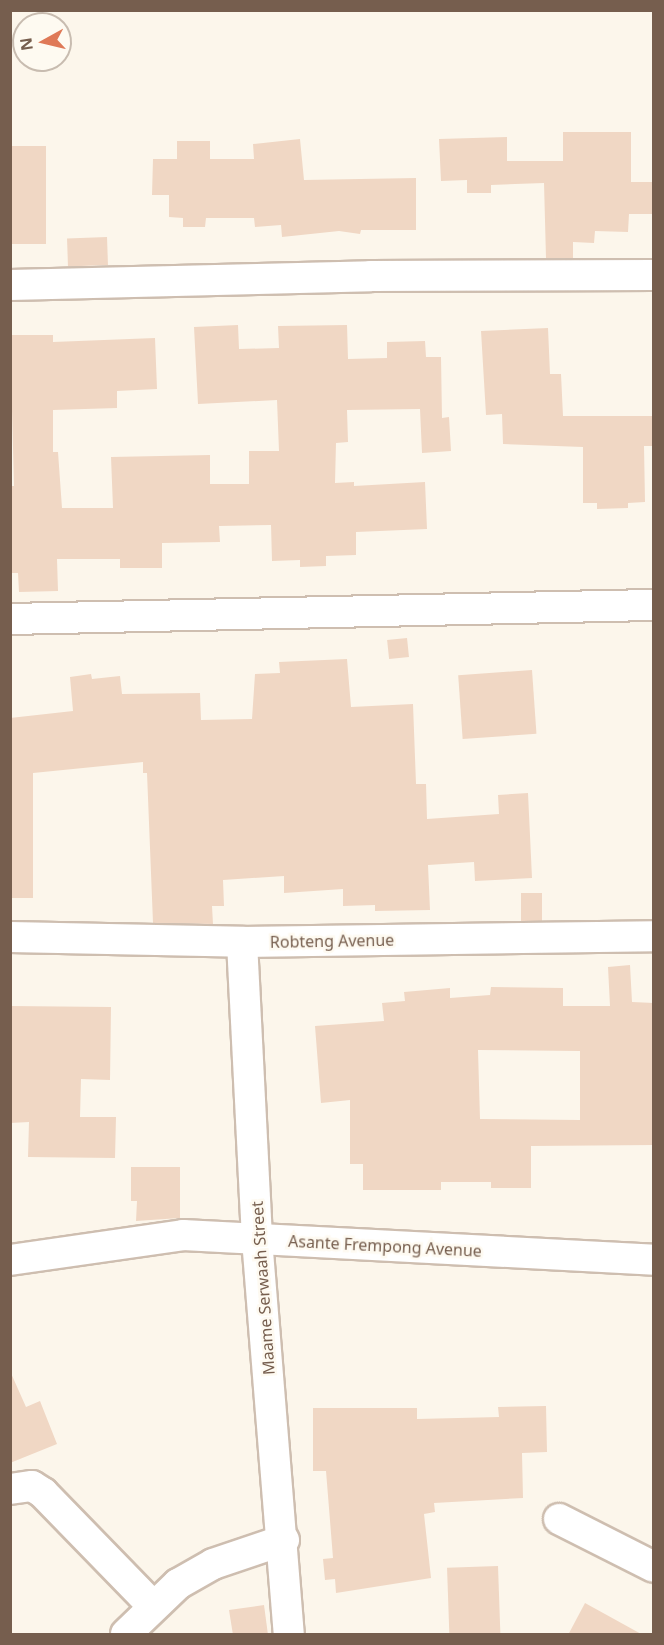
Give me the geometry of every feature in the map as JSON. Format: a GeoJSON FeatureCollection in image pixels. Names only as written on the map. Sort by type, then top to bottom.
{"type":"FeatureCollection","features":[{"type":"Feature","properties":{"kind":"street"},"geometry":{"type":"LineString","coordinates":[[10,285],[371,276],[654,275]]}},
{"type":"Feature","properties":{"kind":"street"},"geometry":{"type":"LineString","coordinates":[[10,619],[654,605]]}},
{"type":"Feature","properties":{"kind":"street","name":"Robteng Avenue"},"geometry":{"type":"LineString","coordinates":[[10,937],[242,942],[654,936]]}},
{"type":"Feature","properties":{"kind":"street","name":"Maame Serwaah Street"},"geometry":{"type":"LineString","coordinates":[[242,942],[258,1239],[284,1540],[289,1635]]}},
{"type":"Feature","properties":{"kind":"street","name":"Asante Frempong Avenue"},"geometry":{"type":"LineString","coordinates":[[10,1260],[183,1235],[654,1260]]}},
{"type":"Feature","properties":{"kind":"street"},"geometry":{"type":"LineString","coordinates":[[10,1489],[32,1486],[43,1493],[153,1606]]}},
{"type":"Feature","properties":{"kind":"street"},"geometry":{"type":"LineString","coordinates":[[559,1519],[654,1567]]}},
{"type":"Feature","properties":{"kind":"street"},"geometry":{"type":"LineString","coordinates":[[126,1635],[178,1584],[213,1564],[284,1540]]}},
{"type":"Feature","properties":{"kind":"building"},"geometry":{"type":"Polygon","coordinates":[[[563,132],[631,132],[631,182],[654,182],[654,214],[629,214],[628,232],[595,231],[594,243],[573,242],[573,258],[546,258],[544,183],[491,185],[491,193],[467,193],[467,180],[441,181],[439,139],[507,137],[507,161],[563,161],[563,132]]]}},
{"type":"Feature","properties":{"kind":"building"},"geometry":{"type":"Polygon","coordinates":[[[300,139],[304,180],[416,178],[416,230],[361,230],[360,234],[339,231],[282,237],[281,225],[255,227],[254,218],[206,218],[205,227],[183,227],[183,218],[169,217],[169,195],[152,195],[153,159],[177,159],[177,141],[210,141],[210,159],[254,159],[253,144],[300,139]]]}},
{"type":"Feature","properties":{"kind":"building"},"geometry":{"type":"Polygon","coordinates":[[[10,146],[46,146],[46,244],[10,244],[10,146]]]}},
{"type":"Feature","properties":{"kind":"building"},"geometry":{"type":"Polygon","coordinates":[[[107,237],[108,265],[68,266],[67,238],[107,237]]]}},
{"type":"Feature","properties":{"kind":"building"},"geometry":{"type":"Polygon","coordinates":[[[238,325],[239,349],[279,348],[278,326],[347,325],[348,359],[387,358],[387,342],[425,341],[426,357],[441,357],[442,418],[449,417],[451,451],[422,453],[420,409],[347,410],[348,442],[336,443],[335,483],[354,482],[354,486],[425,482],[427,529],[356,532],[356,555],[326,556],[326,566],[300,567],[300,560],[272,561],[271,525],[219,526],[220,542],[162,543],[162,568],[120,568],[120,559],[57,559],[58,591],[19,592],[18,573],[10,573],[10,486],[14,486],[10,335],[53,335],[53,342],[155,338],[157,389],[117,391],[117,408],[53,410],[53,452],[58,452],[62,508],[113,508],[111,457],[210,455],[210,484],[249,484],[249,451],[279,451],[277,400],[198,404],[194,327],[238,325]]]}},
{"type":"Feature","properties":{"kind":"building"},"geometry":{"type":"Polygon","coordinates":[[[548,328],[550,374],[561,374],[563,416],[654,416],[654,446],[644,446],[645,502],[628,503],[628,508],[597,509],[597,503],[583,503],[583,447],[503,444],[502,414],[486,415],[481,331],[548,328]]]}},
{"type":"Feature","properties":{"kind":"building"},"geometry":{"type":"Polygon","coordinates":[[[407,638],[409,657],[389,659],[387,640],[407,638]]]}},
{"type":"Feature","properties":{"kind":"building"},"geometry":{"type":"Polygon","coordinates":[[[347,659],[351,707],[413,704],[416,784],[426,784],[427,819],[499,814],[498,795],[528,793],[532,878],[475,881],[474,862],[428,865],[430,910],[375,911],[375,905],[343,906],[343,889],[284,893],[284,876],[223,880],[224,906],[212,906],[213,924],[153,923],[147,773],[143,773],[143,762],[33,773],[33,898],[10,898],[10,718],[73,711],[70,677],[91,674],[92,679],[120,676],[122,694],[200,693],[201,720],[252,719],[255,674],[280,673],[279,662],[347,659]]]}},
{"type":"Feature","properties":{"kind":"building"},"geometry":{"type":"Polygon","coordinates":[[[532,670],[536,734],[463,739],[458,675],[532,670]]]}},
{"type":"Feature","properties":{"kind":"building"},"geometry":{"type":"Polygon","coordinates":[[[521,893],[542,893],[542,921],[521,921],[521,893]]]}},
{"type":"Feature","properties":{"kind":"building"},"geometry":{"type":"Polygon","coordinates":[[[630,965],[632,1002],[654,1003],[654,1145],[531,1146],[531,1188],[491,1188],[491,1182],[441,1182],[441,1190],[363,1190],[363,1164],[350,1164],[350,1100],[321,1103],[315,1026],[384,1021],[382,1003],[405,1001],[404,992],[450,988],[450,998],[490,995],[491,987],[563,988],[563,1006],[610,1006],[608,967],[630,965]],[[478,1050],[480,1119],[580,1120],[580,1051],[478,1050]]]}},
{"type":"Feature","properties":{"kind":"building"},"geometry":{"type":"Polygon","coordinates":[[[10,1006],[111,1007],[110,1080],[81,1079],[80,1117],[116,1117],[115,1158],[28,1157],[29,1122],[10,1123],[10,1006]]]}},
{"type":"Feature","properties":{"kind":"building"},"geometry":{"type":"Polygon","coordinates":[[[131,1167],[180,1167],[180,1218],[136,1221],[137,1201],[131,1201],[131,1167]]]}},
{"type":"Feature","properties":{"kind":"building"},"geometry":{"type":"Polygon","coordinates":[[[10,1371],[26,1407],[40,1401],[57,1444],[10,1463],[10,1371]]]}},
{"type":"Feature","properties":{"kind":"building"},"geometry":{"type":"Polygon","coordinates":[[[546,1406],[547,1452],[522,1453],[523,1498],[434,1503],[435,1512],[424,1514],[431,1578],[336,1593],[335,1579],[325,1580],[323,1559],[333,1558],[326,1471],[313,1471],[313,1408],[417,1408],[417,1419],[499,1417],[498,1407],[546,1406]]]}},
{"type":"Feature","properties":{"kind":"building"},"geometry":{"type":"Polygon","coordinates":[[[498,1566],[500,1634],[449,1634],[447,1568],[498,1566]]]}},
{"type":"Feature","properties":{"kind":"building"},"geometry":{"type":"Polygon","coordinates":[[[585,1603],[643,1635],[568,1635],[585,1603]]]}},
{"type":"Feature","properties":{"kind":"building"},"geometry":{"type":"Polygon","coordinates":[[[264,1605],[268,1635],[233,1635],[229,1610],[264,1605]]]}}]}
